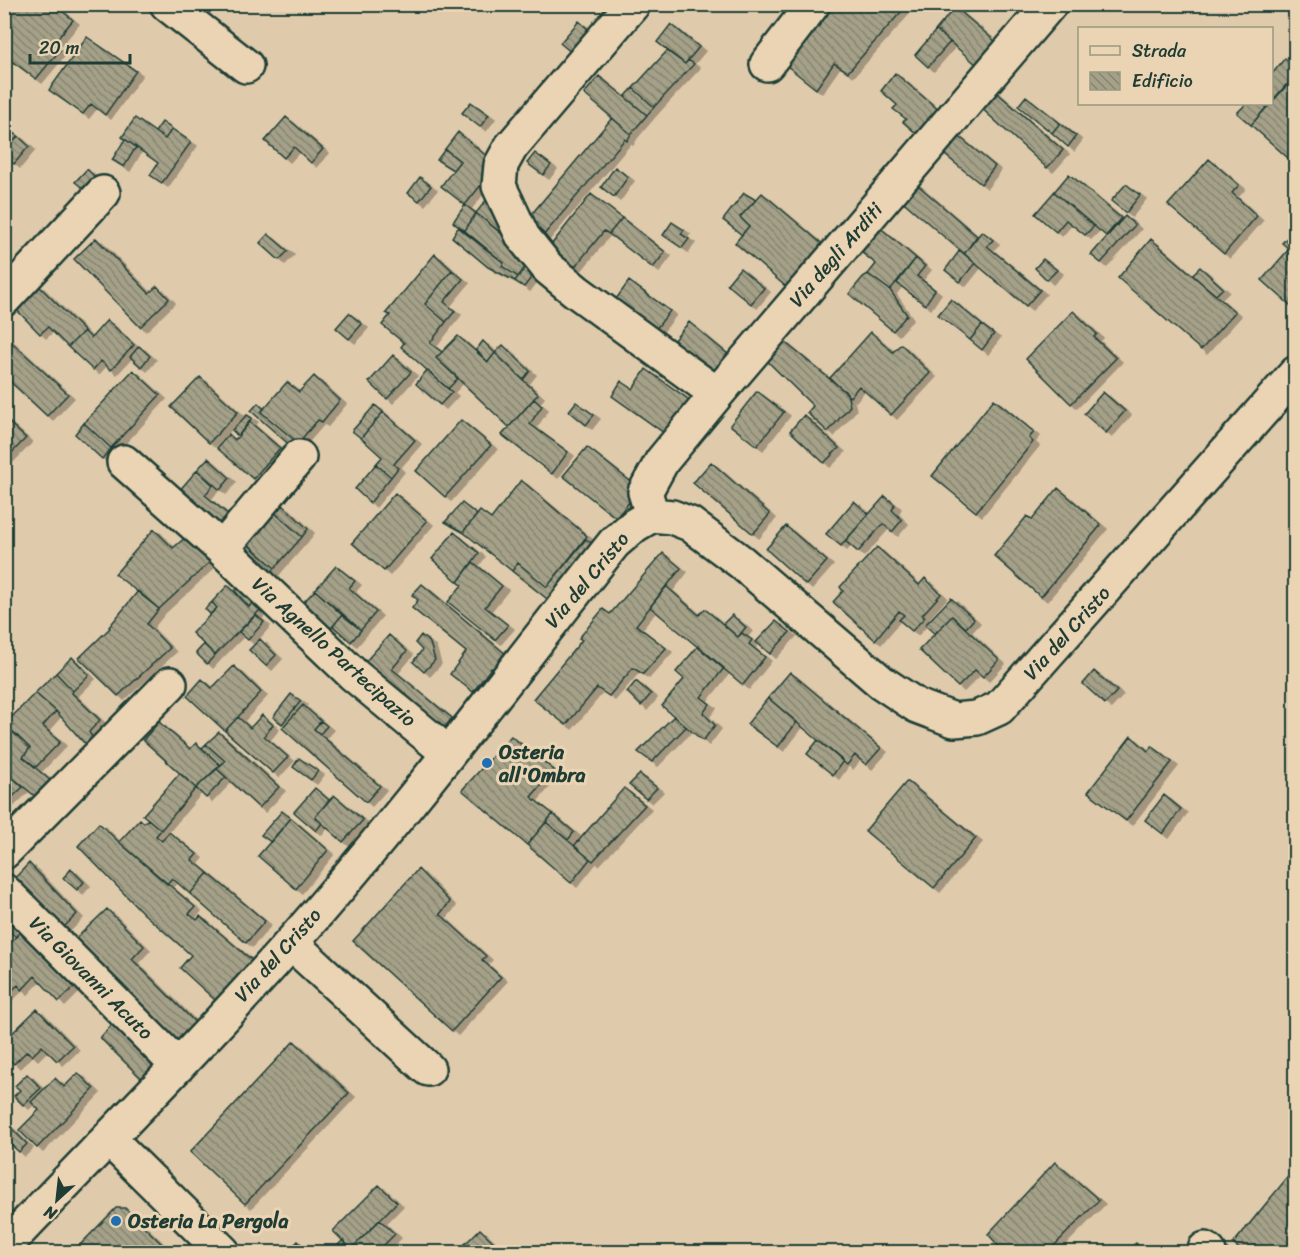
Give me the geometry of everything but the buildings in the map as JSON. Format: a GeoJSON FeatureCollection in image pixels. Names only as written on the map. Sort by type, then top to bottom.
{"type":"FeatureCollection","features":[{"type":"Feature","properties":{"kind":"street"},"geometry":{"type":"LineString","coordinates":[[167,4],[246,66]]}},
{"type":"Feature","properties":{"kind":"street"},"geometry":{"type":"LineString","coordinates":[[633,4],[511,147],[501,165],[499,186],[523,237],[548,268],[576,291],[717,393]]}},
{"type":"Feature","properties":{"kind":"street"},"geometry":{"type":"LineString","coordinates":[[767,64],[813,4]]}},
{"type":"Feature","properties":{"kind":"street","name":"Via degli Arditi"},"geometry":{"type":"LineString","coordinates":[[652,515],[645,492],[662,461],[717,393],[1050,4]]}},
{"type":"Feature","properties":{"kind":"street"},"geometry":{"type":"LineString","coordinates":[[4,299],[103,193]]}},
{"type":"Feature","properties":{"kind":"street","name":"Via del Cristo"},"geometry":{"type":"LineString","coordinates":[[4,1247],[110,1139],[291,943],[448,753],[614,543],[635,525],[652,515],[672,517],[690,524],[741,562],[881,681],[917,706],[954,720],[977,718],[999,708],[1296,373]]}},
{"type":"Feature","properties":{"kind":"street"},"geometry":{"type":"LineString","coordinates":[[222,549],[299,457]]}},
{"type":"Feature","properties":{"kind":"street","name":"Via Agnello Partecipazio"},"geometry":{"type":"LineString","coordinates":[[124,462],[222,549],[354,675],[448,753]]}},
{"type":"Feature","properties":{"kind":"street"},"geometry":{"type":"LineString","coordinates":[[4,852],[170,684]]}},
{"type":"Feature","properties":{"kind":"street","name":"Via Giovanni Acuto"},"geometry":{"type":"LineString","coordinates":[[4,891],[178,1066]]}},
{"type":"Feature","properties":{"kind":"street"},"geometry":{"type":"LineString","coordinates":[[291,943],[428,1069]]}},
{"type":"Feature","properties":{"kind":"street"},"geometry":{"type":"LineString","coordinates":[[110,1139],[224,1252]]}},
{"type":"Feature","properties":{"kind":"place","name":"Osteria all'Ombra"},"geometry":{"type":"Point","coordinates":[487,763]}},
{"type":"Feature","properties":{"kind":"place","name":"Osteria La Pergola"},"geometry":{"type":"Point","coordinates":[116,1221]}}]}
